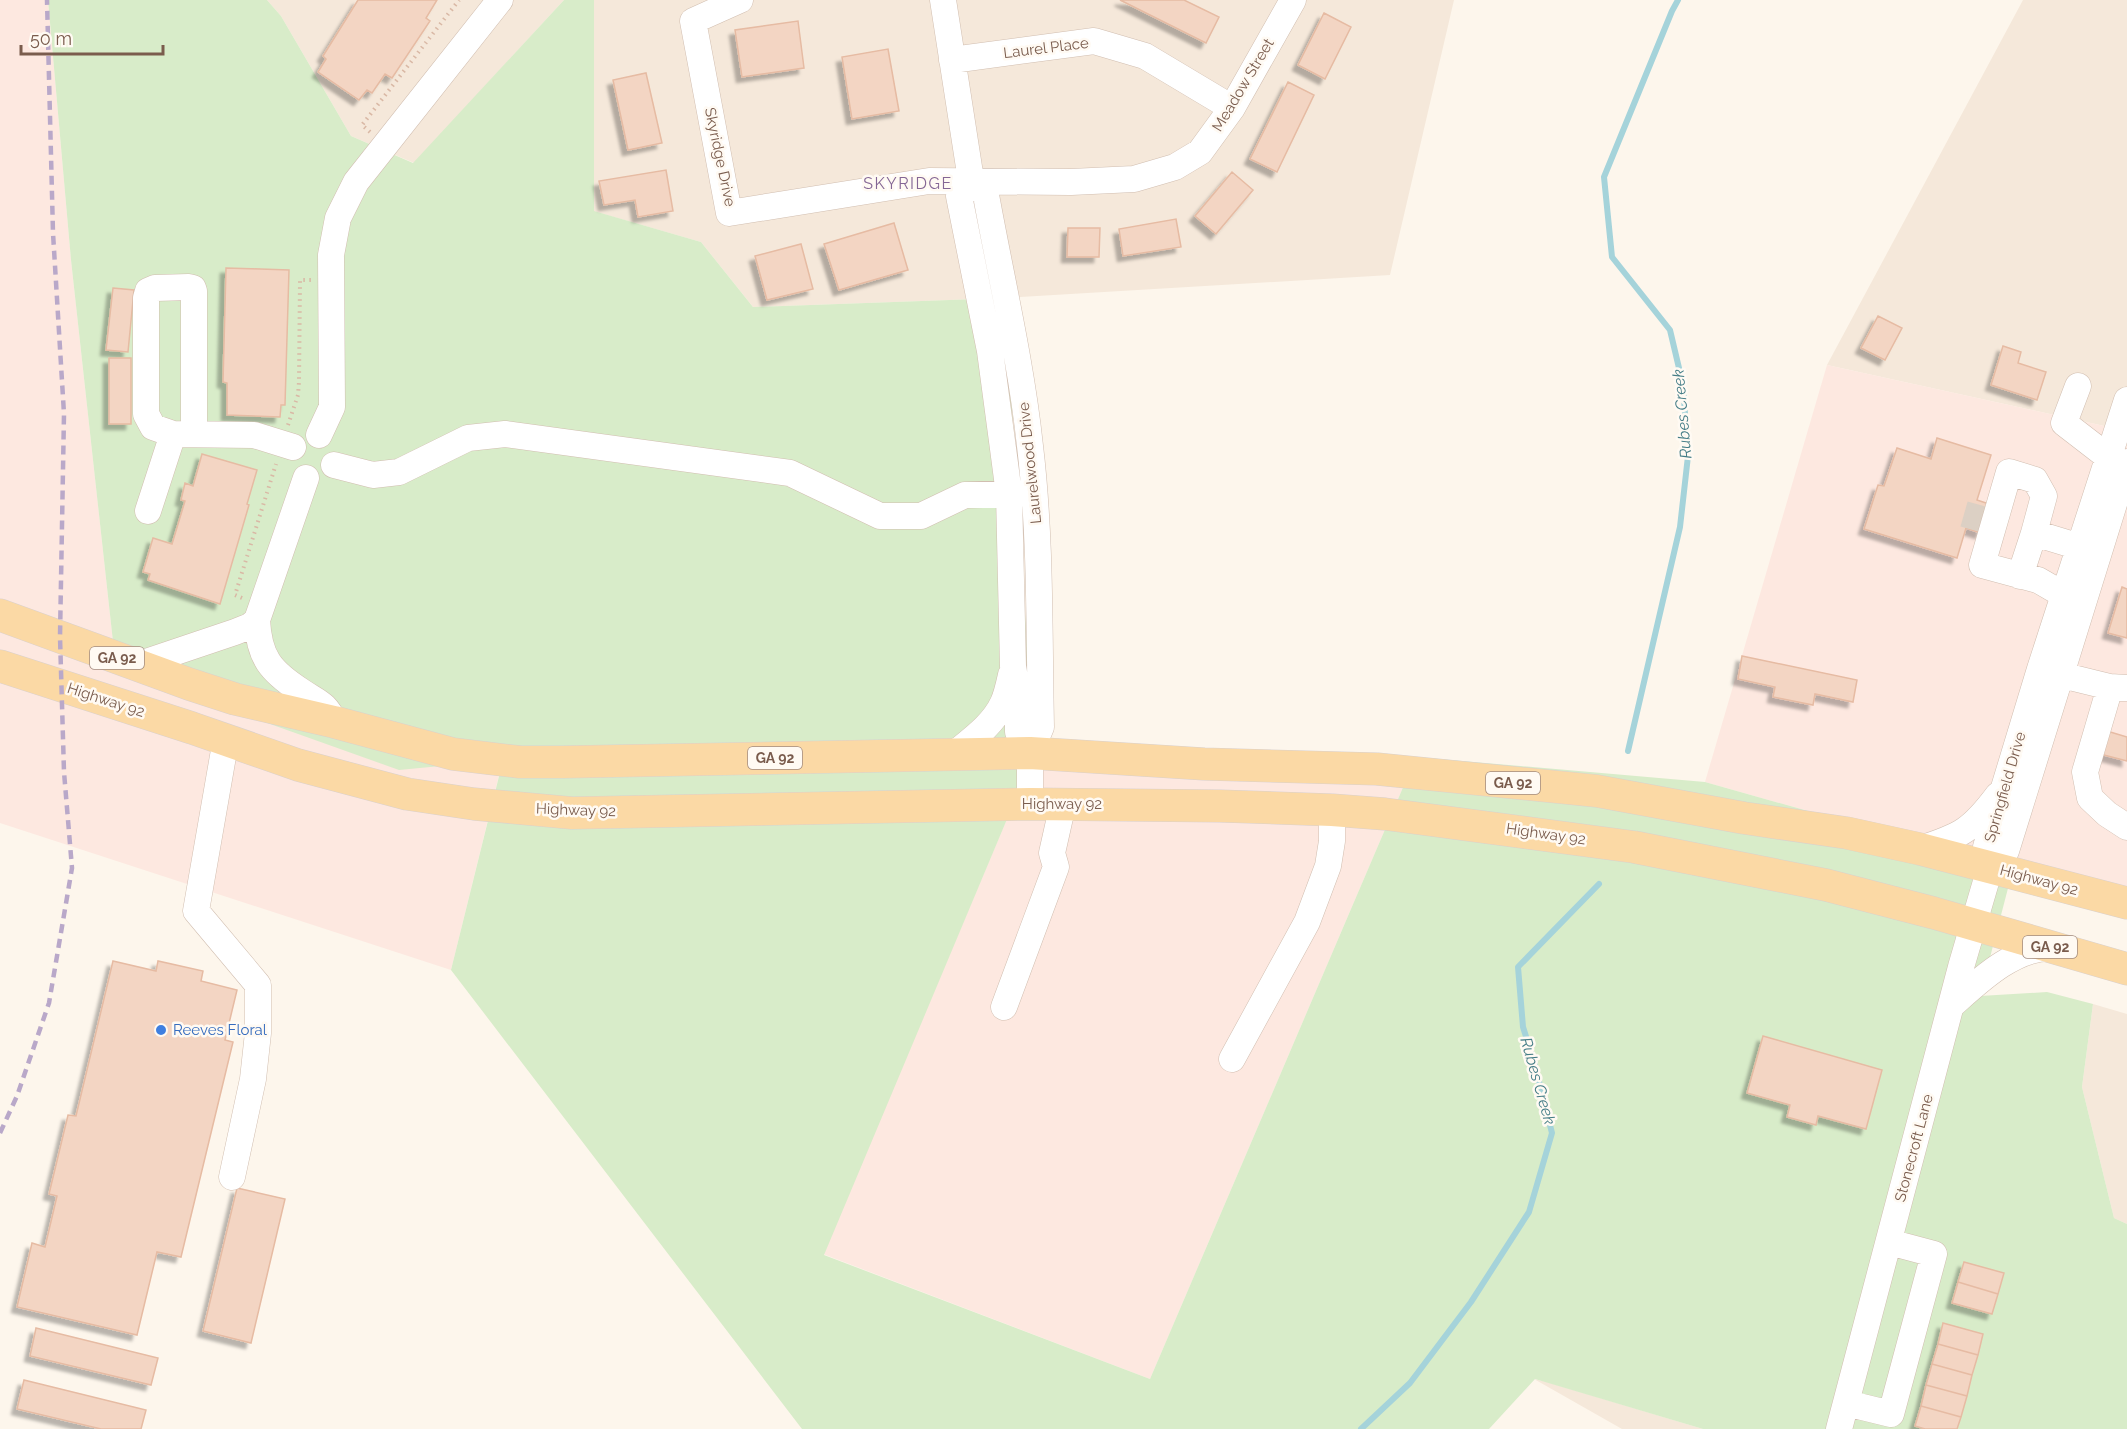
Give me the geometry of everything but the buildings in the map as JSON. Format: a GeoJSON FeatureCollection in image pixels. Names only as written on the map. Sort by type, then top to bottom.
{"type":"FeatureCollection","features":[{"type":"Feature","properties":{"kind":"main road","name":"Highway 92"},"geometry":{"type":"LineString","coordinates":[[0,615],[235,699],[334,722],[453,754],[520,762],[1030,753],[1204,764],[1377,769],[1597,791],[1847,834],[1920,849],[2127,903]]}},
{"type":"Feature","properties":{"kind":"main road","name":"Highway 92"},"geometry":{"type":"LineString","coordinates":[[0,666],[298,765],[407,794],[474,804],[572,813],[1063,804],[1332,810],[1385,814],[1634,847],[1826,885],[2127,969]]}},
{"type":"Feature","properties":{"kind":"main road"},"geometry":{"type":"LineString","coordinates":[[226,740],[235,699]]}},
{"type":"Feature","properties":{"kind":"street"},"geometry":{"type":"LineString","coordinates":[[319,435],[332,407],[331,255],[338,218],[356,182],[500,0]]}},
{"type":"Feature","properties":{"kind":"street","name":"Skyridge Drive"},"geometry":{"type":"LineString","coordinates":[[740,0],[693,21],[729,213],[929,181],[971,180]]}},
{"type":"Feature","properties":{"kind":"street","name":"Laurelwood Drive"},"geometry":{"type":"LineString","coordinates":[[943,0],[971,180],[986,195],[1031,447],[1021,494],[1013,666],[1005,701],[999,712],[953,754]]}},
{"type":"Feature","properties":{"kind":"street","name":"Meadow Street"},"geometry":{"type":"LineString","coordinates":[[971,180],[1071,182],[1134,179],[1175,167],[1200,152],[1232,108],[1293,0]]}},
{"type":"Feature","properties":{"kind":"street","name":"Laurel Place"},"geometry":{"type":"LineString","coordinates":[[952,60],[1094,41],[1145,56],[1232,108]]}},
{"type":"Feature","properties":{"kind":"street"},"geometry":{"type":"LineString","coordinates":[[148,511],[184,433],[194,291],[189,287],[155,288],[148,291],[146,298],[146,414],[153,427],[184,433],[254,435],[287,445],[310,434],[319,435],[331,443],[334,449],[334,465],[318,479],[306,478],[297,473],[293,467],[287,445]]}},
{"type":"Feature","properties":{"kind":"street"},"geometry":{"type":"LineString","coordinates":[[2078,386],[2064,423],[2117,460]]}},
{"type":"Feature","properties":{"kind":"street","name":"Springfield Drive"},"geometry":{"type":"LineString","coordinates":[[1990,868],[2006,851],[2050,672],[2064,595],[2089,550],[2113,499],[2127,400]]}},
{"type":"Feature","properties":{"kind":"street"},"geometry":{"type":"LineString","coordinates":[[334,465],[373,474],[399,472],[468,438],[505,434],[790,473],[880,516],[921,516],[965,495],[1021,494]]}},
{"type":"Feature","properties":{"kind":"street"},"geometry":{"type":"LineString","coordinates":[[2020,576],[2044,496],[2034,480],[2009,472],[1993,496],[1982,565],[2020,576],[2038,580],[2064,595]]}},
{"type":"Feature","properties":{"kind":"street"},"geometry":{"type":"LineString","coordinates":[[137,665],[250,626],[254,610],[306,478]]}},
{"type":"Feature","properties":{"kind":"street","name":"Laurelwood Drive"},"geometry":{"type":"LineString","coordinates":[[1021,494],[1037,528],[1041,727],[1030,753],[1030,804]]}},
{"type":"Feature","properties":{"kind":"street"},"geometry":{"type":"LineString","coordinates":[[1973,530],[1984,556]]}},
{"type":"Feature","properties":{"kind":"street"},"geometry":{"type":"LineString","coordinates":[[2034,532],[2089,550]]}},
{"type":"Feature","properties":{"kind":"street","name":"Springfield Drive"},"geometry":{"type":"LineString","coordinates":[[1990,868],[1986,847],[2005,785],[2050,672],[2089,550]]}},
{"type":"Feature","properties":{"kind":"street"},"geometry":{"type":"LineString","coordinates":[[254,610],[258,641],[263,655],[273,668],[326,707],[334,722]]}},
{"type":"Feature","properties":{"kind":"street","name":"Laurelwood Drive"},"geometry":{"type":"LineString","coordinates":[[1013,666],[1018,697],[1018,732],[1030,753]]}},
{"type":"Feature","properties":{"kind":"street"},"geometry":{"type":"LineString","coordinates":[[2050,672],[2118,688],[2085,772],[2090,798],[2107,814],[2127,827]]}},
{"type":"Feature","properties":{"kind":"street"},"geometry":{"type":"LineString","coordinates":[[226,740],[196,911],[258,985],[258,1033],[253,1079],[232,1177]]}},
{"type":"Feature","properties":{"kind":"street"},"geometry":{"type":"LineString","coordinates":[[1920,849],[1960,835],[1984,813],[2005,785]]}},
{"type":"Feature","properties":{"kind":"street"},"geometry":{"type":"LineString","coordinates":[[1004,1007],[1056,867],[1052,853],[1063,804]]}},
{"type":"Feature","properties":{"kind":"street"},"geometry":{"type":"LineString","coordinates":[[1232,1059],[1307,922],[1328,866],[1332,841],[1332,810]]}},
{"type":"Feature","properties":{"kind":"street","name":"Stonecroft Lane"},"geometry":{"type":"LineString","coordinates":[[1839,1429],[1990,868]]}},
{"type":"Feature","properties":{"kind":"street"},"geometry":{"type":"LineString","coordinates":[[1952,1005],[1968,990],[2003,965],[2031,950],[2041,947],[2055,948]]}},
{"type":"Feature","properties":{"kind":"street"},"geometry":{"type":"LineString","coordinates":[[1846,1403],[1891,1414],[1934,1254],[1889,1242]]}},
{"type":"Feature","properties":{"kind":"path"},"geometry":{"type":"LineString","coordinates":[[375,135],[362,125],[459,0]]}},
{"type":"Feature","properties":{"kind":"path"},"geometry":{"type":"LineString","coordinates":[[254,610],[235,595],[287,445],[298,395],[300,280],[314,280]]}},
{"type":"Feature","properties":{"kind":"shaded area"},"geometry":{"type":"Polygon","coordinates":[[[0,0],[48,0],[71,260],[116,669],[503,759],[451,970],[0,823],[0,0]]]}},
{"type":"Feature","properties":{"kind":"shaded area"},"geometry":{"type":"Polygon","coordinates":[[[267,0],[564,0],[414,163],[351,136],[281,16],[267,0]]]}},
{"type":"Feature","properties":{"kind":"shaded area"},"geometry":{"type":"Polygon","coordinates":[[[594,0],[1454,0],[1390,275],[1005,298],[753,307],[701,242],[593,211],[594,0]]]}},
{"type":"Feature","properties":{"kind":"shaded area"},"geometry":{"type":"Polygon","coordinates":[[[2023,0],[2127,0],[2127,431],[1827,365],[2023,0]]]}},
{"type":"Feature","properties":{"kind":"shaded area"},"geometry":{"type":"Polygon","coordinates":[[[1827,365],[2127,431],[2127,901],[1705,782],[1827,365]]]}},
{"type":"Feature","properties":{"kind":"shaded area"},"geometry":{"type":"Polygon","coordinates":[[[1034,755],[1416,757],[1150,1379],[823,1254],[1034,755]]]}},
{"type":"Feature","properties":{"kind":"shaded area"},"geometry":{"type":"Polygon","coordinates":[[[2093,1004],[2127,1014],[2127,1224],[2114,1218],[2082,1087],[2093,1004]]]}},
{"type":"Feature","properties":{"kind":"shaded area"},"geometry":{"type":"Polygon","coordinates":[[[1534,1379],[1547,1382],[1703,1429],[1622,1429],[1534,1379]]]}},
{"type":"Feature","properties":{"kind":"green space"},"geometry":{"type":"Polygon","coordinates":[[[48,0],[267,0],[281,16],[351,136],[413,163],[564,0],[594,0],[594,211],[701,242],[753,307],[1005,298],[1034,755],[824,1255],[1150,1379],[1416,757],[1705,782],[2013,869],[1980,996],[2047,992],[2093,1004],[2082,1087],[2114,1218],[2127,1224],[2127,1429],[1703,1429],[1535,1379],[1489,1429],[802,1429],[451,970],[503,760],[399,770],[116,669],[71,260],[48,0]]]}},
{"type":"Feature","properties":{"kind":"waterway","name":"Rubes Creek"},"geometry":{"type":"LineString","coordinates":[[1628,751],[1680,527],[1688,456],[1683,385],[1670,330],[1612,257],[1604,177],[1678,0]]}},
{"type":"Feature","properties":{"kind":"waterway","name":"Rubes Creek"},"geometry":{"type":"LineString","coordinates":[[1361,1429],[1410,1383],[1471,1302],[1529,1212],[1552,1133],[1523,1027],[1518,967],[1599,884]]}},
{"type":"Feature","properties":{"kind":"tunnel"},"geometry":{"type":"LineString","coordinates":[[1973,530],[1981,502]]}},
{"type":"Feature","properties":{"kind":"railway"},"geometry":{"type":"LineString","coordinates":[[0,1133],[17,1096],[49,1003],[72,868],[64,772],[60,637],[64,414],[53,233],[47,0]]}},
{"type":"Feature","properties":{"kind":"place","name":"Reeves Floral"},"geometry":{"type":"Point","coordinates":[161,1030]}},
{"type":"Feature","properties":{"kind":"district","name":"SKYRIDGE"},"geometry":{"type":"Point","coordinates":[908,183]}}]}
